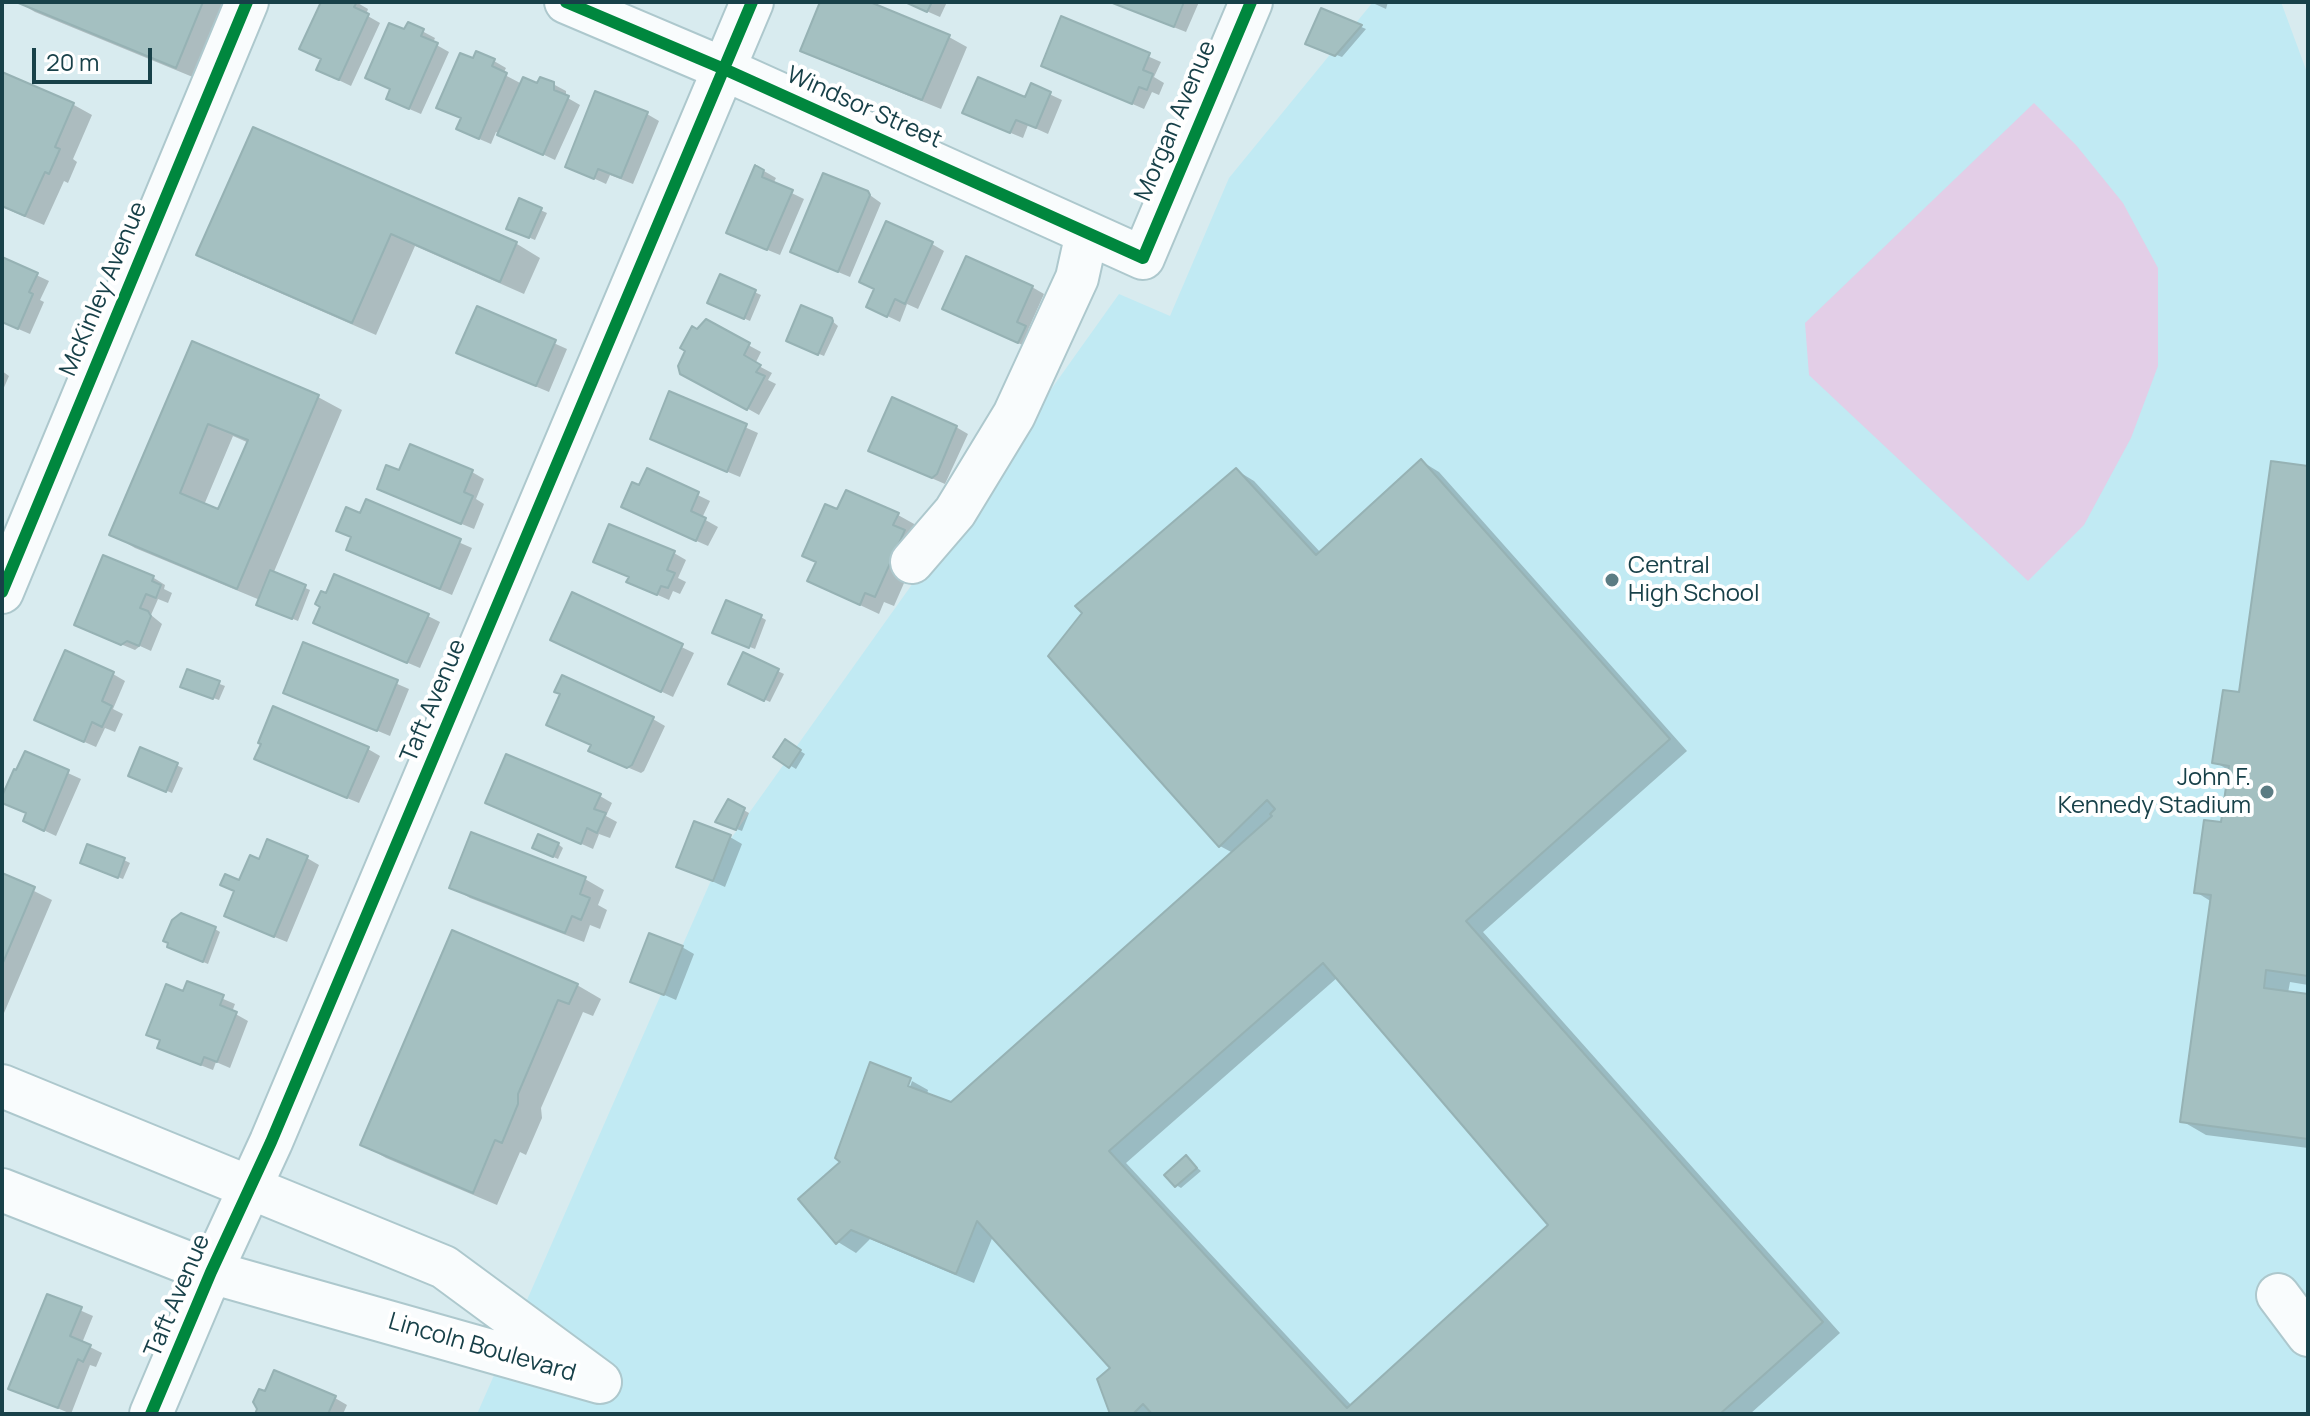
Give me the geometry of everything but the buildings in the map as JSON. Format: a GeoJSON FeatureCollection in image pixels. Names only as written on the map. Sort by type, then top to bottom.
{"type":"FeatureCollection","features":[{"type":"Feature","properties":{"kind":"street","name":"McKinley Avenue"},"geometry":{"type":"LineString","coordinates":[[2,592],[247,2]]}},
{"type":"Feature","properties":{"kind":"street","name":"Windsor Street"},"geometry":{"type":"LineString","coordinates":[[566,2],[724,69],[1143,258]]}},
{"type":"Feature","properties":{"kind":"street","name":"Taft Avenue"},"geometry":{"type":"LineString","coordinates":[[151,1414],[211,1272],[250,1190],[752,2]]}},
{"type":"Feature","properties":{"kind":"street","name":"Morgan Avenue"},"geometry":{"type":"LineString","coordinates":[[1143,258],[1251,2]]}},
{"type":"Feature","properties":{"kind":"street"},"geometry":{"type":"LineString","coordinates":[[912,562],[955,512],[1014,415],[1077,278],[1087,233]]}},
{"type":"Feature","properties":{"kind":"street","name":"Lincoln Boulevard"},"geometry":{"type":"LineString","coordinates":[[2,1086],[444,1267],[600,1382],[211,1272],[2,1190]]}},
{"type":"Feature","properties":{"kind":"street"},"geometry":{"type":"LineString","coordinates":[[2278,1295],[2308,1335]]}},
{"type":"Feature","properties":{"kind":"shaded area","name":"Central High School"},"geometry":{"type":"Polygon","coordinates":[[[1373,2],[2281,2],[2308,75],[2308,1414],[477,1414],[727,844],[1119,294],[1170,316],[1229,178],[1373,2]]]}},
{"type":"Feature","properties":{"kind":"shaded area"},"geometry":{"type":"Polygon","coordinates":[[[2034,103],[2076,145],[2123,203],[2158,268],[2158,366],[2131,438],[2084,525],[2028,581],[1809,375],[1805,323],[2034,103]]]}},
{"type":"Feature","properties":{"kind":"cycle path"},"geometry":{"type":"LineString","coordinates":[[2,592],[247,2]]}},
{"type":"Feature","properties":{"kind":"cycle path"},"geometry":{"type":"LineString","coordinates":[[566,2],[724,69],[1143,258],[1251,2]]}},
{"type":"Feature","properties":{"kind":"cycle path"},"geometry":{"type":"LineString","coordinates":[[151,1414],[211,1272],[271,1142],[752,2]]}},
{"type":"Feature","properties":{"kind":"place","name":"Central High School"},"geometry":{"type":"Point","coordinates":[1612,580]}},
{"type":"Feature","properties":{"kind":"place","name":"John F. Kennedy Stadium"},"geometry":{"type":"Point","coordinates":[2267,792]}}]}
